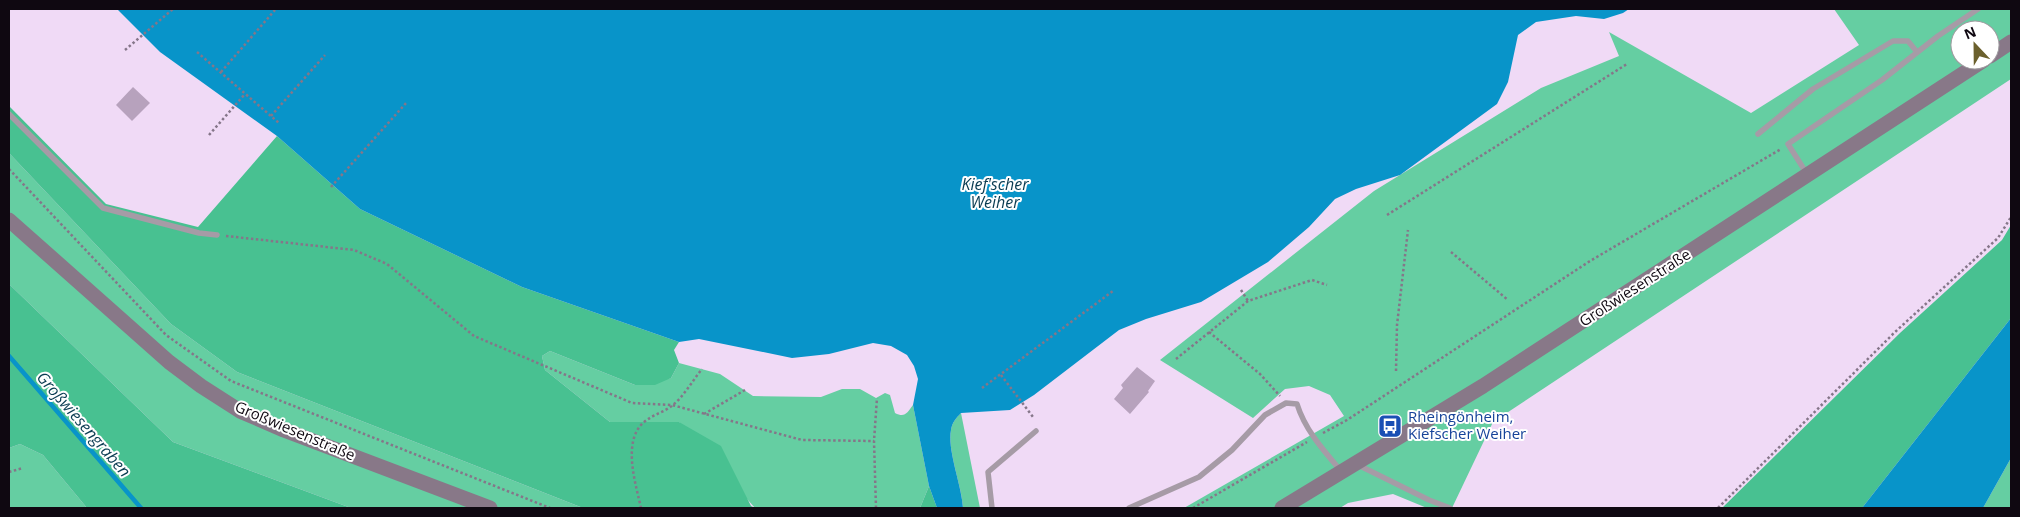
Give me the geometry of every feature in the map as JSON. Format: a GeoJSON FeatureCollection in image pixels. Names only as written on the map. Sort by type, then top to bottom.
{"type":"FeatureCollection","features":[{"type":"Feature","properties":{"kind":"street"},"geometry":{"type":"LineString","coordinates":[[2000,49],[2011,42]]}},
{"type":"Feature","properties":{"kind":"street","name":"Großwiesenstraße"},"geometry":{"type":"LineString","coordinates":[[1282,508],[1483,386],[1969,70]]}},
{"type":"Feature","properties":{"kind":"street","name":"Großwiesenstraße"},"geometry":{"type":"LineString","coordinates":[[9,220],[169,362],[200,386],[232,406],[284,430],[490,508]]}},
{"type":"Feature","properties":{"kind":"lane"},"geometry":{"type":"LineString","coordinates":[[1808,176],[1788,144],[1882,80],[1917,52],[1978,9]]}},
{"type":"Feature","properties":{"kind":"lane"},"geometry":{"type":"LineString","coordinates":[[1758,134],[1813,89],[1893,41],[1908,42],[1917,52]]}},
{"type":"Feature","properties":{"kind":"lane"},"geometry":{"type":"LineString","coordinates":[[9,114],[103,208],[198,233],[217,235]]}},
{"type":"Feature","properties":{"kind":"lane"},"geometry":{"type":"LineString","coordinates":[[1129,508],[1199,477],[1232,450],[1265,415],[1286,403],[1297,404],[1301,419],[1341,472]]}},
{"type":"Feature","properties":{"kind":"lane"},"geometry":{"type":"LineString","coordinates":[[992,508],[988,472],[1036,431]]}},
{"type":"Feature","properties":{"kind":"lane"},"geometry":{"type":"LineString","coordinates":[[1354,463],[1428,500],[1450,508]]}},
{"type":"Feature","properties":{"kind":"path"},"geometry":{"type":"LineString","coordinates":[[124,50],[173,9]]}},
{"type":"Feature","properties":{"kind":"path"},"geometry":{"type":"LineString","coordinates":[[221,72],[275,10]]}},
{"type":"Feature","properties":{"kind":"path"},"geometry":{"type":"LineString","coordinates":[[197,52],[279,123]]}},
{"type":"Feature","properties":{"kind":"path"},"geometry":{"type":"LineString","coordinates":[[271,116],[325,55]]}},
{"type":"Feature","properties":{"kind":"path"},"geometry":{"type":"LineString","coordinates":[[1387,216],[1627,64]]}},
{"type":"Feature","properties":{"kind":"path"},"geometry":{"type":"LineString","coordinates":[[209,135],[245,94]]}},
{"type":"Feature","properties":{"kind":"path"},"geometry":{"type":"LineString","coordinates":[[331,187],[407,102]]}},
{"type":"Feature","properties":{"kind":"path"},"geometry":{"type":"LineString","coordinates":[[1193,508],[1347,420],[1590,261],[1788,144]]}},
{"type":"Feature","properties":{"kind":"path"},"geometry":{"type":"LineString","coordinates":[[9,169],[166,335],[231,381],[550,508]]}},
{"type":"Feature","properties":{"kind":"path"},"geometry":{"type":"LineString","coordinates":[[1718,508],[1895,332],[1998,238],[2011,217]]}},
{"type":"Feature","properties":{"kind":"path"},"geometry":{"type":"LineString","coordinates":[[1396,371],[1396,325],[1408,230]]}},
{"type":"Feature","properties":{"kind":"path"},"geometry":{"type":"LineString","coordinates":[[217,235],[354,250],[387,264],[474,336],[632,404],[672,406],[802,440],[874,441]]}},
{"type":"Feature","properties":{"kind":"path"},"geometry":{"type":"LineString","coordinates":[[1451,252],[1508,300]]}},
{"type":"Feature","properties":{"kind":"path"},"geometry":{"type":"LineString","coordinates":[[1176,359],[1248,302],[1312,280],[1327,285]]}},
{"type":"Feature","properties":{"kind":"path"},"geometry":{"type":"LineString","coordinates":[[1242,290],[1248,302]]}},
{"type":"Feature","properties":{"kind":"path"},"geometry":{"type":"LineString","coordinates":[[982,388],[1113,291]]}},
{"type":"Feature","properties":{"kind":"path"},"geometry":{"type":"LineString","coordinates":[[1209,332],[1260,374],[1286,403]]}},
{"type":"Feature","properties":{"kind":"path"},"geometry":{"type":"LineString","coordinates":[[641,508],[631,460],[634,439],[641,424],[657,412],[672,406],[702,369]]}},
{"type":"Feature","properties":{"kind":"path"},"geometry":{"type":"LineString","coordinates":[[1000,375],[1033,418]]}},
{"type":"Feature","properties":{"kind":"path"},"geometry":{"type":"LineString","coordinates":[[704,414],[745,390]]}},
{"type":"Feature","properties":{"kind":"path"},"geometry":{"type":"LineString","coordinates":[[876,398],[874,441],[876,508]]}},
{"type":"Feature","properties":{"kind":"path"},"geometry":{"type":"LineString","coordinates":[[9,472],[23,468]]}},
{"type":"Feature","properties":{"kind":"green space"},"geometry":{"type":"Polygon","coordinates":[[[1834,9],[2011,9],[2011,79],[1493,422],[1452,508],[1427,508],[1393,494],[1348,503],[1340,508],[1184,508],[1344,416],[1330,395],[1309,386],[1285,389],[1253,418],[1160,360],[1374,191],[1541,88],[1619,56],[1609,32],[1751,113],[1859,45],[1834,9]]]}},
{"type":"Feature","properties":{"kind":"green space"},"geometry":{"type":"Polygon","coordinates":[[[9,106],[106,204],[198,227],[277,136],[360,209],[522,287],[679,342],[674,350],[679,363],[671,378],[655,385],[635,385],[550,351],[542,356],[545,370],[610,422],[679,422],[721,446],[751,506],[755,508],[583,508],[237,372],[171,324],[9,153],[9,106]]]}},
{"type":"Feature","properties":{"kind":"green space"},"geometry":{"type":"Polygon","coordinates":[[[9,153],[171,324],[237,372],[583,508],[351,508],[173,442],[9,284],[9,153]]]}},
{"type":"Feature","properties":{"kind":"green space"},"geometry":{"type":"Polygon","coordinates":[[[2011,225],[2011,318],[1862,508],[1722,508],[1900,333],[2002,240],[2011,225]]]}},
{"type":"Feature","properties":{"kind":"green space"},"geometry":{"type":"Polygon","coordinates":[[[9,284],[173,442],[351,508],[87,508],[43,455],[20,444],[9,448],[9,284]]]}},
{"type":"Feature","properties":{"kind":"green space"},"geometry":{"type":"Polygon","coordinates":[[[550,351],[635,385],[671,378],[679,363],[720,374],[753,396],[821,397],[842,389],[860,389],[876,398],[885,393],[890,395],[895,413],[904,415],[913,405],[929,486],[920,508],[755,508],[679,422],[610,422],[545,370],[542,356],[550,351]]]}},
{"type":"Feature","properties":{"kind":"green space"},"geometry":{"type":"Polygon","coordinates":[[[961,413],[980,508],[963,508],[951,448],[952,425],[961,413]]]}},
{"type":"Feature","properties":{"kind":"green space"},"geometry":{"type":"Polygon","coordinates":[[[20,444],[43,455],[87,508],[9,508],[9,448],[20,444]]]}},
{"type":"Feature","properties":{"kind":"green space"},"geometry":{"type":"Polygon","coordinates":[[[2011,458],[2011,508],[1983,508],[2011,458]]]}},
{"type":"Feature","properties":{"kind":"green space"},"geometry":{"type":"Polygon","coordinates":[[[929,486],[937,508],[920,508],[929,486]]]}},
{"type":"Feature","properties":{"kind":"water","name":"Kief'scher Weiher"},"geometry":{"type":"Polygon","coordinates":[[[117,9],[1629,9],[1604,19],[1576,16],[1536,22],[1518,35],[1508,82],[1497,104],[1400,175],[1356,189],[1335,199],[1309,227],[1268,262],[1201,302],[1146,319],[1119,330],[1034,395],[1010,410],[961,413],[952,425],[950,438],[963,508],[937,508],[929,486],[913,405],[918,379],[914,366],[907,355],[891,346],[873,343],[829,354],[792,358],[699,339],[679,342],[522,287],[360,209],[277,136],[160,52],[117,9]]]}},
{"type":"Feature","properties":{"kind":"water"},"geometry":{"type":"Polygon","coordinates":[[[2011,318],[2011,458],[1983,508],[1862,508],[2011,318]]]}},
{"type":"Feature","properties":{"kind":"building"},"geometry":{"type":"Polygon","coordinates":[[[133,87],[150,103],[132,121],[116,105],[133,87]]]}},
{"type":"Feature","properties":{"kind":"building"},"geometry":{"type":"Polygon","coordinates":[[[1137,367],[1155,381],[1149,392],[1130,414],[1114,399],[1123,388],[1121,385],[1137,367]]]}},
{"type":"Feature","properties":{"kind":"waterway","name":"Großwiesengraben"},"geometry":{"type":"LineString","coordinates":[[9,356],[141,508]]}},
{"type":"Feature","properties":{"kind":"place","name":"Rheingönheim, Kiefscher Weiher"},"geometry":{"type":"Point","coordinates":[1390,426]}}]}
